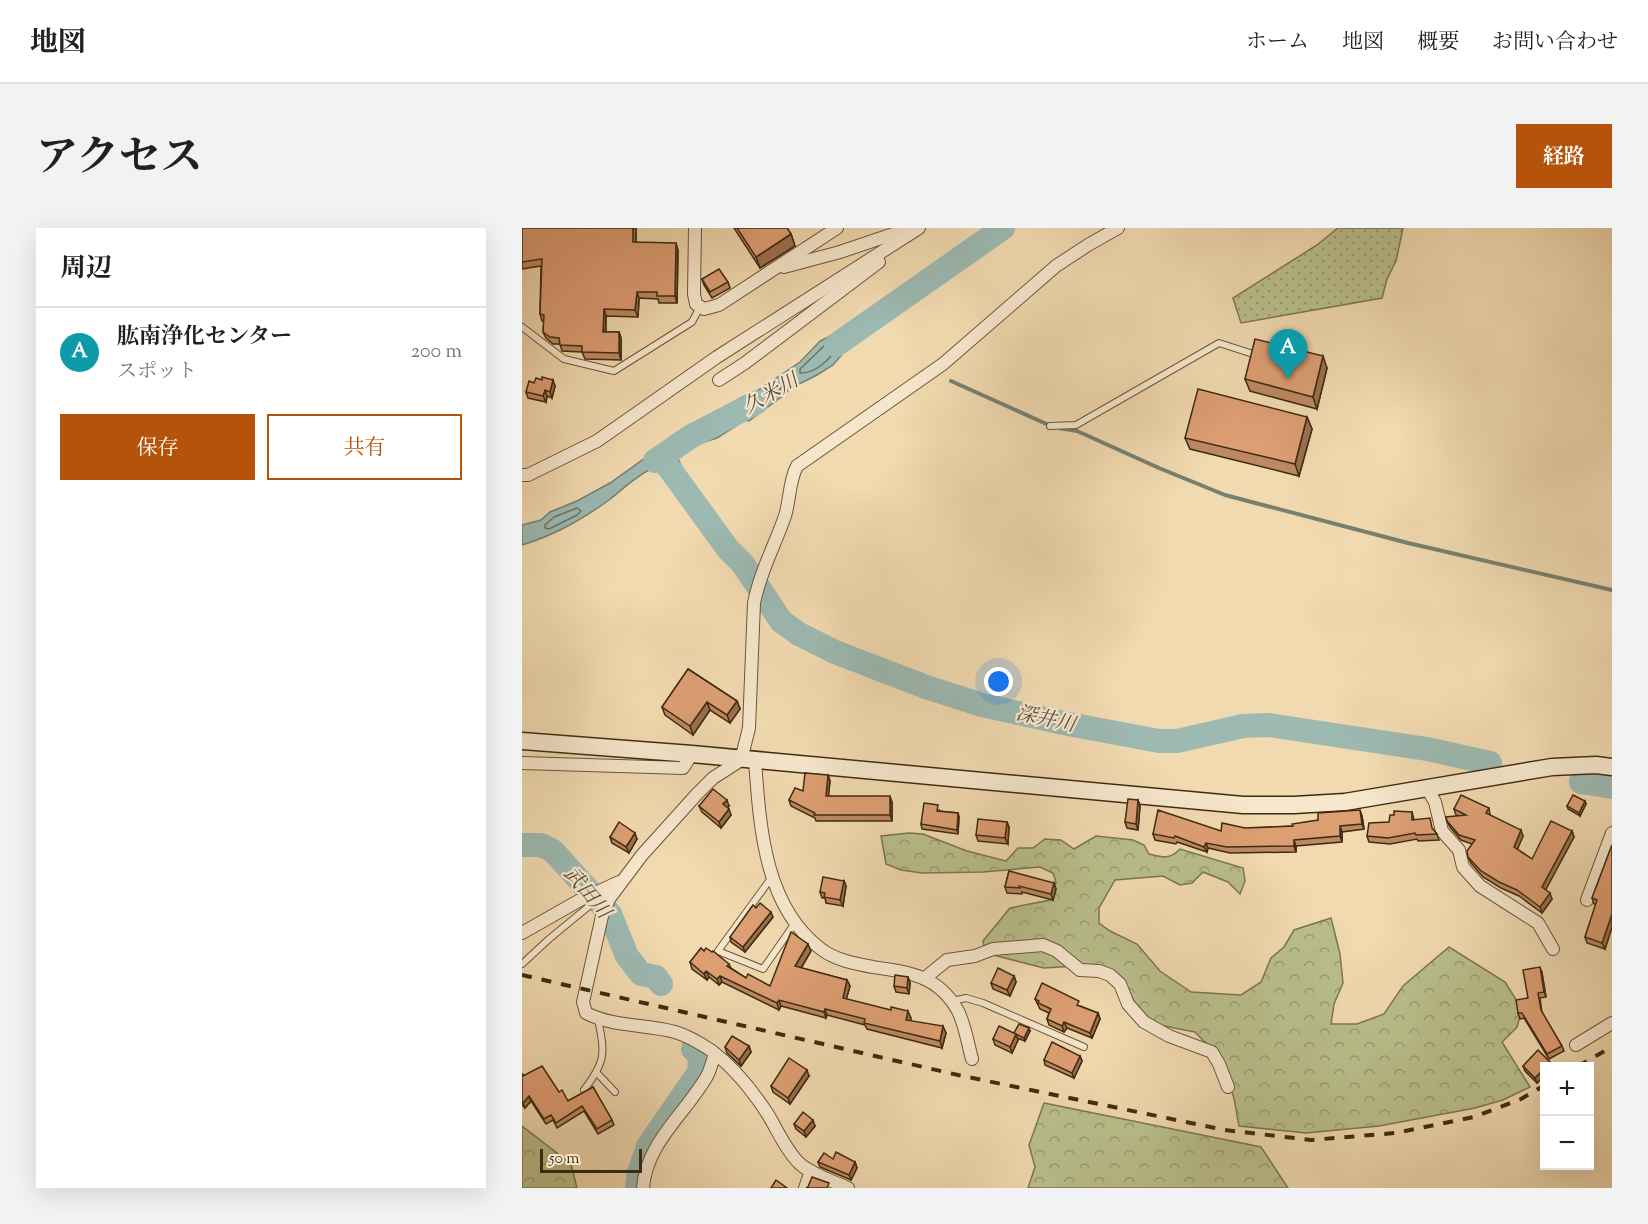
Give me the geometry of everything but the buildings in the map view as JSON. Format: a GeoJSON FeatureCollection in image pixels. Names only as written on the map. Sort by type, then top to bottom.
{"type":"FeatureCollection","features":[{"type":"Feature","properties":{"kind":"street"},"geometry":{"type":"LineString","coordinates":[[695,228],[694,294],[696,304],[704,309],[719,304],[837,228]]}},
{"type":"Feature","properties":{"kind":"street"},"geometry":{"type":"LineString","coordinates":[[767,273],[912,228]]}},
{"type":"Feature","properties":{"kind":"street"},"geometry":{"type":"LineString","coordinates":[[522,475],[528,475],[597,441],[717,357],[919,228]]}},
{"type":"Feature","properties":{"kind":"street"},"geometry":{"type":"LineString","coordinates":[[718,380],[745,363],[926,228]]}},
{"type":"Feature","properties":{"kind":"street"},"geometry":{"type":"LineString","coordinates":[[972,1059],[958,1011],[933,981],[913,973],[855,964],[822,950],[785,908],[763,845],[748,760],[756,589],[790,499],[793,474],[797,466],[943,364],[1056,266],[1118,228]]}},
{"type":"Feature","properties":{"kind":"street"},"geometry":{"type":"LineString","coordinates":[[522,741],[692,754],[1243,805],[1345,802],[1552,767],[1596,765],[1612,767]]}},
{"type":"Feature","properties":{"kind":"street"},"geometry":{"type":"LineString","coordinates":[[522,763],[683,768],[692,754]]}},
{"type":"Feature","properties":{"kind":"street"},"geometry":{"type":"LineString","coordinates":[[748,760],[713,778],[620,882],[602,916],[583,1002],[586,1013],[598,1019],[675,1032],[696,1041],[714,1053],[740,1077],[800,1163],[811,1171],[848,1188]]}},
{"type":"Feature","properties":{"kind":"street"},"geometry":{"type":"LineString","coordinates":[[1428,788],[1435,802],[1442,831],[1459,850],[1462,867],[1480,886],[1538,923],[1553,949]]}},
{"type":"Feature","properties":{"kind":"street"},"geometry":{"type":"LineString","coordinates":[[1587,900],[1612,833]]}},
{"type":"Feature","properties":{"kind":"street"},"geometry":{"type":"LineString","coordinates":[[522,933],[580,900],[620,882]]}},
{"type":"Feature","properties":{"kind":"street"},"geometry":{"type":"LineString","coordinates":[[925,978],[948,960],[975,956],[993,949],[1043,945],[1057,951],[1080,970],[1099,971],[1110,975],[1120,984],[1128,1004],[1144,1022],[1169,1036],[1212,1052],[1228,1087]]}},
{"type":"Feature","properties":{"kind":"street"},"geometry":{"type":"LineString","coordinates":[[1576,1045],[1612,1023]]}},
{"type":"Feature","properties":{"kind":"street"},"geometry":{"type":"LineString","coordinates":[[643,1188],[652,1154],[708,1074],[714,1053]]}},
{"type":"Feature","properties":{"kind":"street"},"geometry":{"type":"LineString","coordinates":[[805,1188],[811,1171]]}},
{"type":"Feature","properties":{"kind":"lane"},"geometry":{"type":"LineString","coordinates":[[522,327],[564,359],[614,371],[692,322],[700,306]]}},
{"type":"Feature","properties":{"kind":"lane"},"geometry":{"type":"LineString","coordinates":[[1050,426],[1076,425],[1219,343],[1250,352]]}},
{"type":"Feature","properties":{"kind":"lane"},"geometry":{"type":"LineString","coordinates":[[773,877],[718,951],[763,969],[796,922]]}},
{"type":"Feature","properties":{"kind":"lane"},"geometry":{"type":"LineString","coordinates":[[522,964],[576,915],[620,882]]}},
{"type":"Feature","properties":{"kind":"lane"},"geometry":{"type":"LineString","coordinates":[[951,1001],[966,998],[983,1003],[1084,1047]]}},
{"type":"Feature","properties":{"kind":"lane"},"geometry":{"type":"LineString","coordinates":[[584,1090],[597,1073],[604,1049],[598,1019]]}},
{"type":"Feature","properties":{"kind":"lane"},"geometry":{"type":"LineString","coordinates":[[597,1073],[615,1092]]}},
{"type":"Feature","properties":{"kind":"green space"},"geometry":{"type":"Polygon","coordinates":[[[1338,228],[1403,228],[1396,261],[1387,279],[1382,298],[1241,323],[1233,298],[1317,245],[1338,228]]]}},
{"type":"Feature","properties":{"kind":"green space"},"geometry":{"type":"Polygon","coordinates":[[[923,834],[967,851],[1006,861],[1018,848],[1033,848],[1045,839],[1061,840],[1074,849],[1096,836],[1133,840],[1144,845],[1149,854],[1158,856],[1166,857],[1180,849],[1243,868],[1245,881],[1240,894],[1228,882],[1203,872],[1192,883],[1180,885],[1163,876],[1115,880],[1099,908],[1099,923],[1137,944],[1160,971],[1191,992],[1241,995],[1261,982],[1271,958],[1284,947],[1294,930],[1331,918],[1340,954],[1343,983],[1334,1004],[1331,1024],[1357,1024],[1384,1014],[1403,986],[1449,947],[1505,982],[1522,1009],[1517,1027],[1502,1042],[1530,1087],[1503,1100],[1475,1108],[1379,1126],[1306,1133],[1239,1126],[1234,1098],[1218,1056],[1195,1032],[1159,1025],[1141,1014],[1124,982],[1076,966],[1044,968],[985,953],[983,941],[1010,908],[1050,900],[1056,882],[1053,873],[1040,867],[983,872],[922,873],[901,870],[886,864],[881,836],[923,834]]]}},
{"type":"Feature","properties":{"kind":"green space"},"geometry":{"type":"Polygon","coordinates":[[[1044,1103],[1261,1147],[1288,1188],[1028,1188],[1035,1167],[1029,1145],[1044,1103]]]}},
{"type":"Feature","properties":{"kind":"green space"},"geometry":{"type":"Polygon","coordinates":[[[522,1126],[571,1164],[577,1188],[522,1188],[522,1126]]]}},
{"type":"Feature","properties":{"kind":"water"},"geometry":{"type":"Polygon","coordinates":[[[861,320],[859,335],[833,365],[789,389],[749,421],[745,420],[717,438],[688,447],[676,454],[689,484],[678,491],[655,467],[578,520],[546,537],[522,545],[522,525],[541,520],[550,512],[577,501],[610,483],[648,456],[703,434],[721,430],[726,424],[734,402],[742,397],[745,399],[800,362],[820,341],[861,320]]]}},
{"type":"Feature","properties":{"kind":"waterway","name":"久米川"},"geometry":{"type":"LineString","coordinates":[[836,345],[1003,228]]}},
{"type":"Feature","properties":{"kind":"waterway"},"geometry":{"type":"LineString","coordinates":[[951,381],[1051,426]]}},
{"type":"Feature","properties":{"kind":"waterway","name":"久米川"},"geometry":{"type":"LineString","coordinates":[[655,461],[690,437],[757,402]]}},
{"type":"Feature","properties":{"kind":"waterway"},"geometry":{"type":"LineString","coordinates":[[1059,428],[1077,431],[1225,495],[1408,543],[1612,590]]}},
{"type":"Feature","properties":{"kind":"waterway","name":"深井川"},"geometry":{"type":"LineString","coordinates":[[664,461],[728,549],[743,564],[781,621],[799,634],[835,652],[926,687],[982,705],[1159,741],[1177,741],[1243,726],[1269,725],[1427,749],[1490,763]]}},
{"type":"Feature","properties":{"kind":"waterway","name":"深井川"},"geometry":{"type":"LineString","coordinates":[[1581,782],[1612,787]]}},
{"type":"Feature","properties":{"kind":"waterway","name":"武田川"},"geometry":{"type":"LineString","coordinates":[[522,845],[541,845],[553,851],[610,914],[627,956],[641,974],[656,977],[661,984]]}},
{"type":"Feature","properties":{"kind":"waterway","name":"武田川"},"geometry":{"type":"LineString","coordinates":[[637,1188],[639,1173],[648,1146],[699,1072],[700,1056],[693,1049]]}},
{"type":"Feature","properties":{"kind":"railway"},"geometry":{"type":"LineString","coordinates":[[522,975],[958,1075],[1225,1130],[1311,1140],[1395,1133],[1474,1117],[1521,1099],[1540,1088]]}},
{"type":"Feature","properties":{"kind":"railway"},"geometry":{"type":"LineString","coordinates":[[1585,1062],[1612,1047]]}},
{"type":"Feature","properties":{"kind":"place","name":"肱南浄化センター"},"geometry":{"type":"Point","coordinates":[1288,379]}}]}
